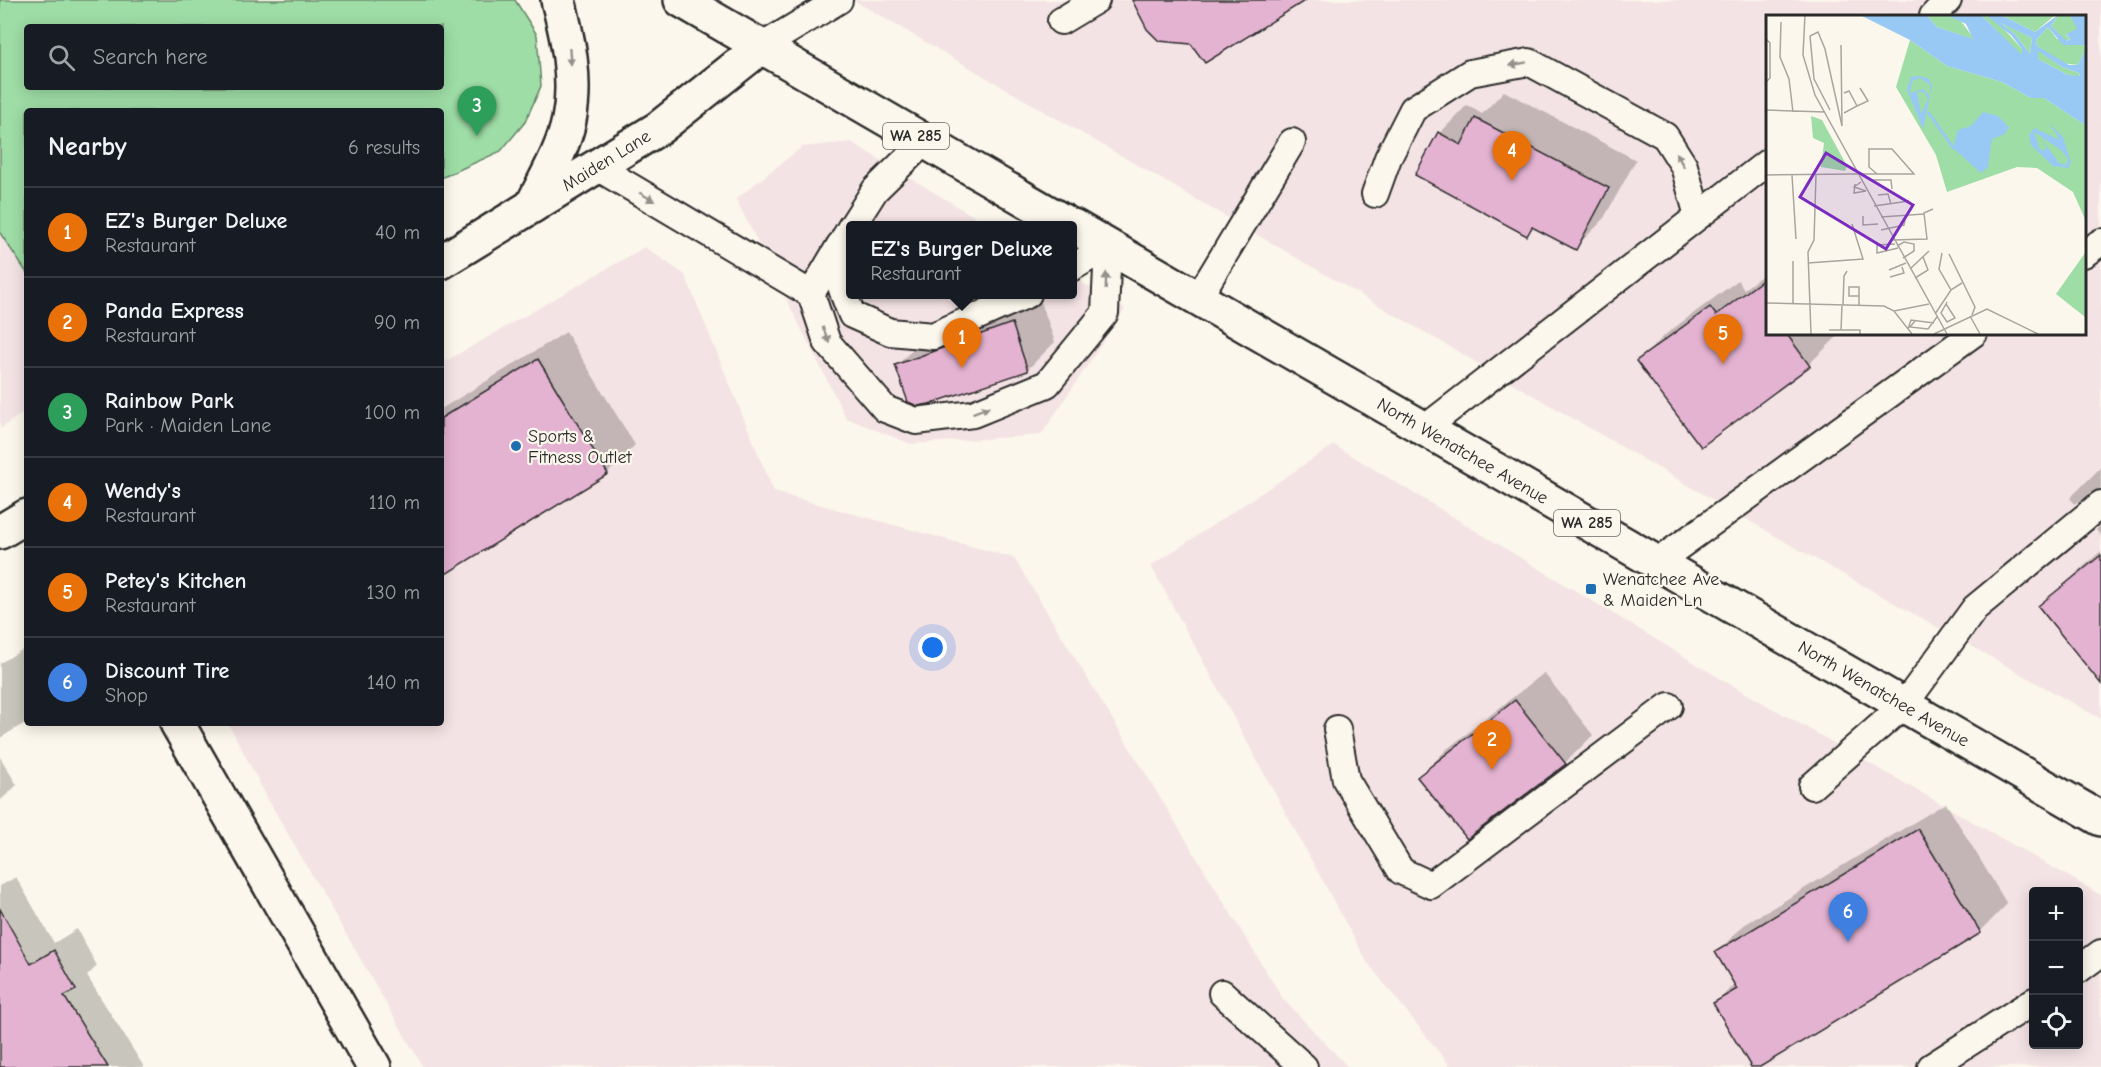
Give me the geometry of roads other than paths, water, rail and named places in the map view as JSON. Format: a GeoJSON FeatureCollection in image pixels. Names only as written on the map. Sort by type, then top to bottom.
{"type":"FeatureCollection","features":[{"type":"Feature","properties":{"kind":"main road"},"geometry":{"type":"LineString","coordinates":[[532,206],[569,121],[572,85],[569,42],[558,0]]}},
{"type":"Feature","properties":{"kind":"main road","name":"North Wenatchee Avenue"},"geometry":{"type":"LineString","coordinates":[[681,0],[1063,221]]}},
{"type":"Feature","properties":{"kind":"main road","name":"Maiden Lane"},"geometry":{"type":"LineString","coordinates":[[444,260],[660,128],[761,47]]}},
{"type":"Feature","properties":{"kind":"main road","name":"North Wenatchee Avenue"},"geometry":{"type":"LineString","coordinates":[[1077,229],[2101,819]]}},
{"type":"Feature","properties":{"kind":"main road"},"geometry":{"type":"LineString","coordinates":[[0,532],[24,518]]}},
{"type":"Feature","properties":{"kind":"main road"},"geometry":{"type":"LineString","coordinates":[[179,726],[374,1067]]}},
{"type":"Feature","properties":{"kind":"lane"},"geometry":{"type":"LineString","coordinates":[[761,47],[839,0]]}},
{"type":"Feature","properties":{"kind":"lane"},"geometry":{"type":"LineString","coordinates":[[1061,21],[1095,0]]}},
{"type":"Feature","properties":{"kind":"lane"},"geometry":{"type":"LineString","coordinates":[[1934,15],[1948,0]]}},
{"type":"Feature","properties":{"kind":"lane"},"geometry":{"type":"LineString","coordinates":[[1375,194],[1388,158],[1413,109],[1470,73],[1529,62],[1665,136],[1684,166],[1698,216]]}},
{"type":"Feature","properties":{"kind":"lane"},"geometry":{"type":"LineString","coordinates":[[855,221],[875,190],[925,141]]}},
{"type":"Feature","properties":{"kind":"lane"},"geometry":{"type":"LineString","coordinates":[[1198,298],[1292,142]]}},
{"type":"Feature","properties":{"kind":"lane"},"geometry":{"type":"LineString","coordinates":[[1424,429],[1766,164]]}},
{"type":"Feature","properties":{"kind":"lane"},"geometry":{"type":"LineString","coordinates":[[597,167],[811,294],[827,342],[885,409],[916,421],[973,414],[1047,384],[1105,313],[1108,246]]}},
{"type":"Feature","properties":{"kind":"lane"},"geometry":{"type":"LineString","coordinates":[[811,294],[846,235]]}},
{"type":"Feature","properties":{"kind":"lane"},"geometry":{"type":"LineString","coordinates":[[846,241],[837,280],[852,315],[890,332],[933,336],[1017,299]]}},
{"type":"Feature","properties":{"kind":"lane"},"geometry":{"type":"LineString","coordinates":[[2086,253],[2101,242]]}},
{"type":"Feature","properties":{"kind":"lane"},"geometry":{"type":"LineString","coordinates":[[1077,265],[1108,246]]}},
{"type":"Feature","properties":{"kind":"lane"},"geometry":{"type":"LineString","coordinates":[[1656,562],[1973,334]]}},
{"type":"Feature","properties":{"kind":"lane"},"geometry":{"type":"LineString","coordinates":[[1812,786],[1904,705],[1975,608],[2101,504]]}},
{"type":"Feature","properties":{"kind":"lane"},"geometry":{"type":"LineString","coordinates":[[1336,729],[1346,780],[1401,871],[1431,885],[1669,706]]}},
{"type":"Feature","properties":{"kind":"lane"},"geometry":{"type":"LineString","coordinates":[[2083,967],[2101,953]]}},
{"type":"Feature","properties":{"kind":"lane"},"geometry":{"type":"LineString","coordinates":[[1222,993],[1304,1067]]}},
{"type":"Feature","properties":{"kind":"lane"},"geometry":{"type":"LineString","coordinates":[[1930,1067],[2029,1004]]}},
{"type":"Feature","properties":{"kind":"place","name":"Rainbow Park"},"geometry":{"type":"Point","coordinates":[477,136]}},
{"type":"Feature","properties":{"kind":"place","name":"Wendy's"},"geometry":{"type":"Point","coordinates":[1512,181]}},
{"type":"Feature","properties":{"kind":"place","name":"Petey's Kitchen"},"geometry":{"type":"Point","coordinates":[1723,364]}},
{"type":"Feature","properties":{"kind":"place","name":"EZ's Burger Deluxe"},"geometry":{"type":"Point","coordinates":[962,368]}},
{"type":"Feature","properties":{"kind":"place","name":"Sports & Fitness Outlet"},"geometry":{"type":"Point","coordinates":[516,446]}},
{"type":"Feature","properties":{"kind":"place","name":"Wenatchee Ave & Maiden Ln"},"geometry":{"type":"Point","coordinates":[1591,589]}},
{"type":"Feature","properties":{"kind":"place","name":"Panda Express"},"geometry":{"type":"Point","coordinates":[1492,770]}},
{"type":"Feature","properties":{"kind":"place","name":"Discount Tire"},"geometry":{"type":"Point","coordinates":[1848,942]}}]}
